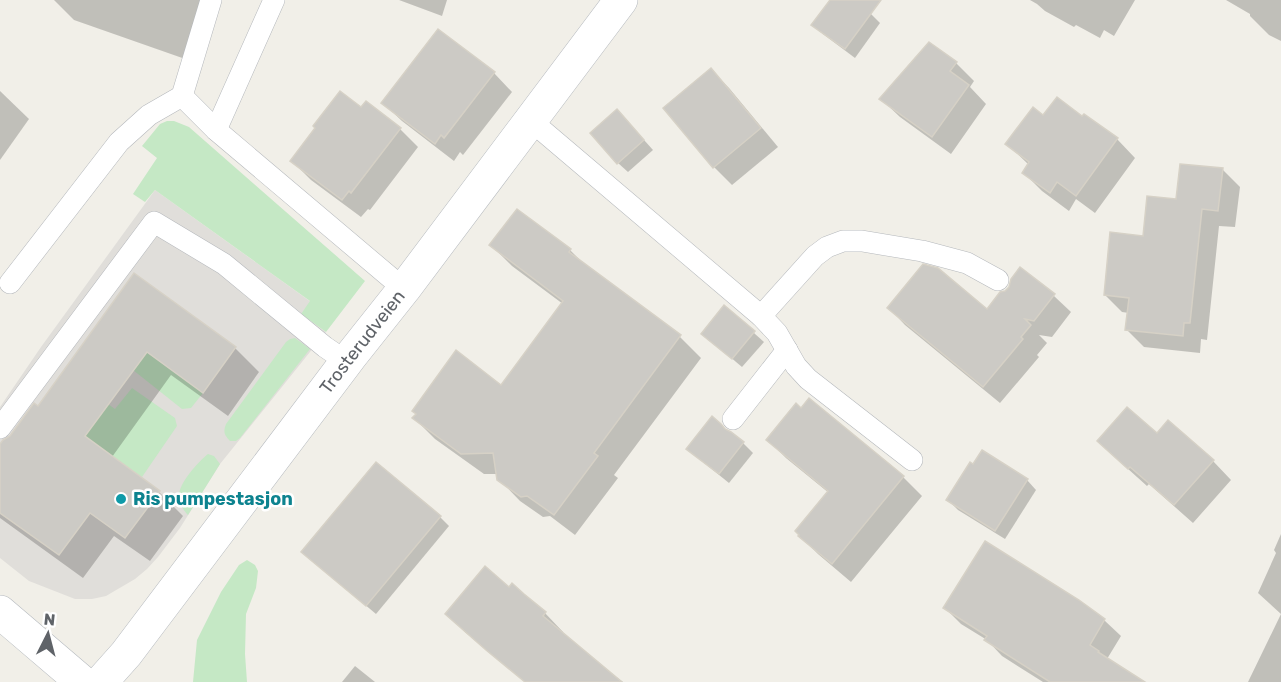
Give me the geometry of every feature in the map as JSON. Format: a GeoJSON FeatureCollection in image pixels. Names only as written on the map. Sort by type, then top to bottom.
{"type":"FeatureCollection","features":[{"type":"Feature","properties":{"kind":"street","name":"Trosterudveien"},"geometry":{"type":"LineString","coordinates":[[101,682],[133,644],[404,289],[621,0]]}},
{"type":"Feature","properties":{"kind":"street"},"geometry":{"type":"LineString","coordinates":[[0,612],[82,682]]}},
{"type":"Feature","properties":{"kind":"lane"},"geometry":{"type":"LineString","coordinates":[[10,283],[119,142],[149,115],[182,96],[211,0]]}},
{"type":"Feature","properties":{"kind":"lane"},"geometry":{"type":"LineString","coordinates":[[216,130],[274,0]]}},
{"type":"Feature","properties":{"kind":"lane"},"geometry":{"type":"LineString","coordinates":[[182,96],[216,130],[404,289]]}},
{"type":"Feature","properties":{"kind":"lane"},"geometry":{"type":"LineString","coordinates":[[530,120],[761,316],[777,333],[796,366],[808,378],[912,460]]}},
{"type":"Feature","properties":{"kind":"lane"},"geometry":{"type":"LineString","coordinates":[[0,428],[154,222],[224,264],[325,347],[347,362]]}},
{"type":"Feature","properties":{"kind":"lane"},"geometry":{"type":"LineString","coordinates":[[761,316],[815,256],[827,247],[843,241],[862,241],[922,251],[967,264],[998,280]]}},
{"type":"Feature","properties":{"kind":"lane"},"geometry":{"type":"LineString","coordinates":[[733,419],[787,350]]}},
{"type":"Feature","properties":{"kind":"shaded area"},"geometry":{"type":"Polygon","coordinates":[[[155,190],[311,302],[301,314],[326,332],[220,464],[180,528],[147,569],[106,596],[75,599],[29,581],[0,558],[0,407],[155,190]]]}},
{"type":"Feature","properties":{"kind":"green space"},"geometry":{"type":"Polygon","coordinates":[[[174,121],[189,127],[365,281],[326,332],[301,314],[310,301],[155,190],[145,202],[133,194],[157,158],[142,146],[160,124],[174,121]]]}},
{"type":"Feature","properties":{"kind":"green space"},"geometry":{"type":"Polygon","coordinates":[[[295,338],[310,349],[240,438],[230,441],[225,433],[226,424],[286,342],[295,338]]]}},
{"type":"Feature","properties":{"kind":"green space"},"geometry":{"type":"Polygon","coordinates":[[[146,352],[203,393],[191,408],[182,409],[133,370],[146,352]]]}},
{"type":"Feature","properties":{"kind":"green space"},"geometry":{"type":"Polygon","coordinates":[[[132,388],[175,418],[177,426],[142,477],[117,460],[82,507],[83,439],[108,404],[115,409],[132,388]]]}},
{"type":"Feature","properties":{"kind":"green space"},"geometry":{"type":"Polygon","coordinates":[[[208,454],[214,456],[220,464],[188,515],[180,503],[179,493],[189,474],[208,454]]]}},
{"type":"Feature","properties":{"kind":"green space"},"geometry":{"type":"Polygon","coordinates":[[[247,560],[255,565],[258,571],[256,588],[246,614],[247,682],[193,682],[197,640],[221,592],[239,565],[247,560]]]}},
{"type":"Feature","properties":{"kind":"building"},"geometry":{"type":"Polygon","coordinates":[[[830,0],[881,0],[845,49],[811,25],[830,0]]]}},
{"type":"Feature","properties":{"kind":"building"},"geometry":{"type":"Polygon","coordinates":[[[438,29],[495,72],[444,138],[441,135],[435,144],[381,103],[438,29]]]}},
{"type":"Feature","properties":{"kind":"building"},"geometry":{"type":"Polygon","coordinates":[[[929,42],[957,62],[950,71],[969,85],[932,137],[879,99],[929,42]]]}},
{"type":"Feature","properties":{"kind":"building"},"geometry":{"type":"Polygon","coordinates":[[[711,68],[761,128],[713,168],[663,108],[711,68]]]}},
{"type":"Feature","properties":{"kind":"building"},"geometry":{"type":"Polygon","coordinates":[[[340,91],[361,107],[366,101],[401,128],[351,193],[349,191],[342,200],[290,161],[340,91]]]}},
{"type":"Feature","properties":{"kind":"building"},"geometry":{"type":"Polygon","coordinates":[[[1057,97],[1082,116],[1084,114],[1118,138],[1076,196],[1057,182],[1050,193],[1022,173],[1029,162],[1005,144],[1033,107],[1043,115],[1057,97]]]}},
{"type":"Feature","properties":{"kind":"building"},"geometry":{"type":"Polygon","coordinates":[[[617,109],[644,140],[617,164],[590,133],[617,109]]]}},
{"type":"Feature","properties":{"kind":"building"},"geometry":{"type":"Polygon","coordinates":[[[1180,164],[1223,168],[1218,211],[1202,209],[1190,323],[1184,323],[1183,336],[1125,330],[1129,298],[1104,295],[1110,232],[1143,236],[1147,196],[1176,199],[1180,164]]]}},
{"type":"Feature","properties":{"kind":"building"},"geometry":{"type":"Polygon","coordinates":[[[517,209],[571,249],[569,252],[681,335],[594,453],[598,456],[554,515],[527,496],[521,497],[497,480],[493,453],[461,454],[412,418],[416,414],[412,411],[456,350],[501,385],[563,301],[489,245],[517,209]]]}},
{"type":"Feature","properties":{"kind":"building"},"geometry":{"type":"Polygon","coordinates":[[[923,264],[938,268],[987,309],[1000,292],[1009,287],[1011,279],[1020,267],[1055,294],[1034,321],[1025,319],[1031,325],[1021,337],[1023,339],[983,387],[887,308],[923,264]]]}},
{"type":"Feature","properties":{"kind":"building"},"geometry":{"type":"Polygon","coordinates":[[[134,273],[236,347],[203,393],[147,352],[85,436],[160,491],[125,538],[90,513],[59,555],[0,513],[0,444],[10,436],[34,403],[38,406],[134,273]]]}},
{"type":"Feature","properties":{"kind":"building"},"geometry":{"type":"Polygon","coordinates":[[[724,305],[755,331],[732,359],[701,334],[724,305]]]}},
{"type":"Feature","properties":{"kind":"building"},"geometry":{"type":"Polygon","coordinates":[[[809,398],[904,476],[832,564],[795,531],[828,491],[766,440],[796,403],[801,408],[809,398]]]}},
{"type":"Feature","properties":{"kind":"building"},"geometry":{"type":"Polygon","coordinates":[[[1127,407],[1157,433],[1168,420],[1214,460],[1174,505],[1097,441],[1127,407]]]}},
{"type":"Feature","properties":{"kind":"building"},"geometry":{"type":"Polygon","coordinates":[[[712,416],[725,429],[744,442],[719,474],[686,449],[712,416]]]}},
{"type":"Feature","properties":{"kind":"building"},"geometry":{"type":"Polygon","coordinates":[[[982,450],[1028,479],[995,531],[946,500],[970,462],[973,464],[982,450]]]}},
{"type":"Feature","properties":{"kind":"building"},"geometry":{"type":"Polygon","coordinates":[[[376,462],[441,516],[366,606],[301,552],[376,462]]]}},
{"type":"Feature","properties":{"kind":"building"},"geometry":{"type":"Polygon","coordinates":[[[985,541],[1105,619],[1090,645],[1145,682],[1050,682],[984,640],[987,636],[943,608],[985,541]]]}},
{"type":"Feature","properties":{"kind":"building"},"geometry":{"type":"Polygon","coordinates":[[[485,566],[509,587],[512,583],[546,612],[543,616],[622,682],[525,682],[486,650],[445,614],[485,566]]]}},
{"type":"Feature","properties":{"kind":"place","name":"Ris pumpestasjon"},"geometry":{"type":"Point","coordinates":[121,499]}}]}
